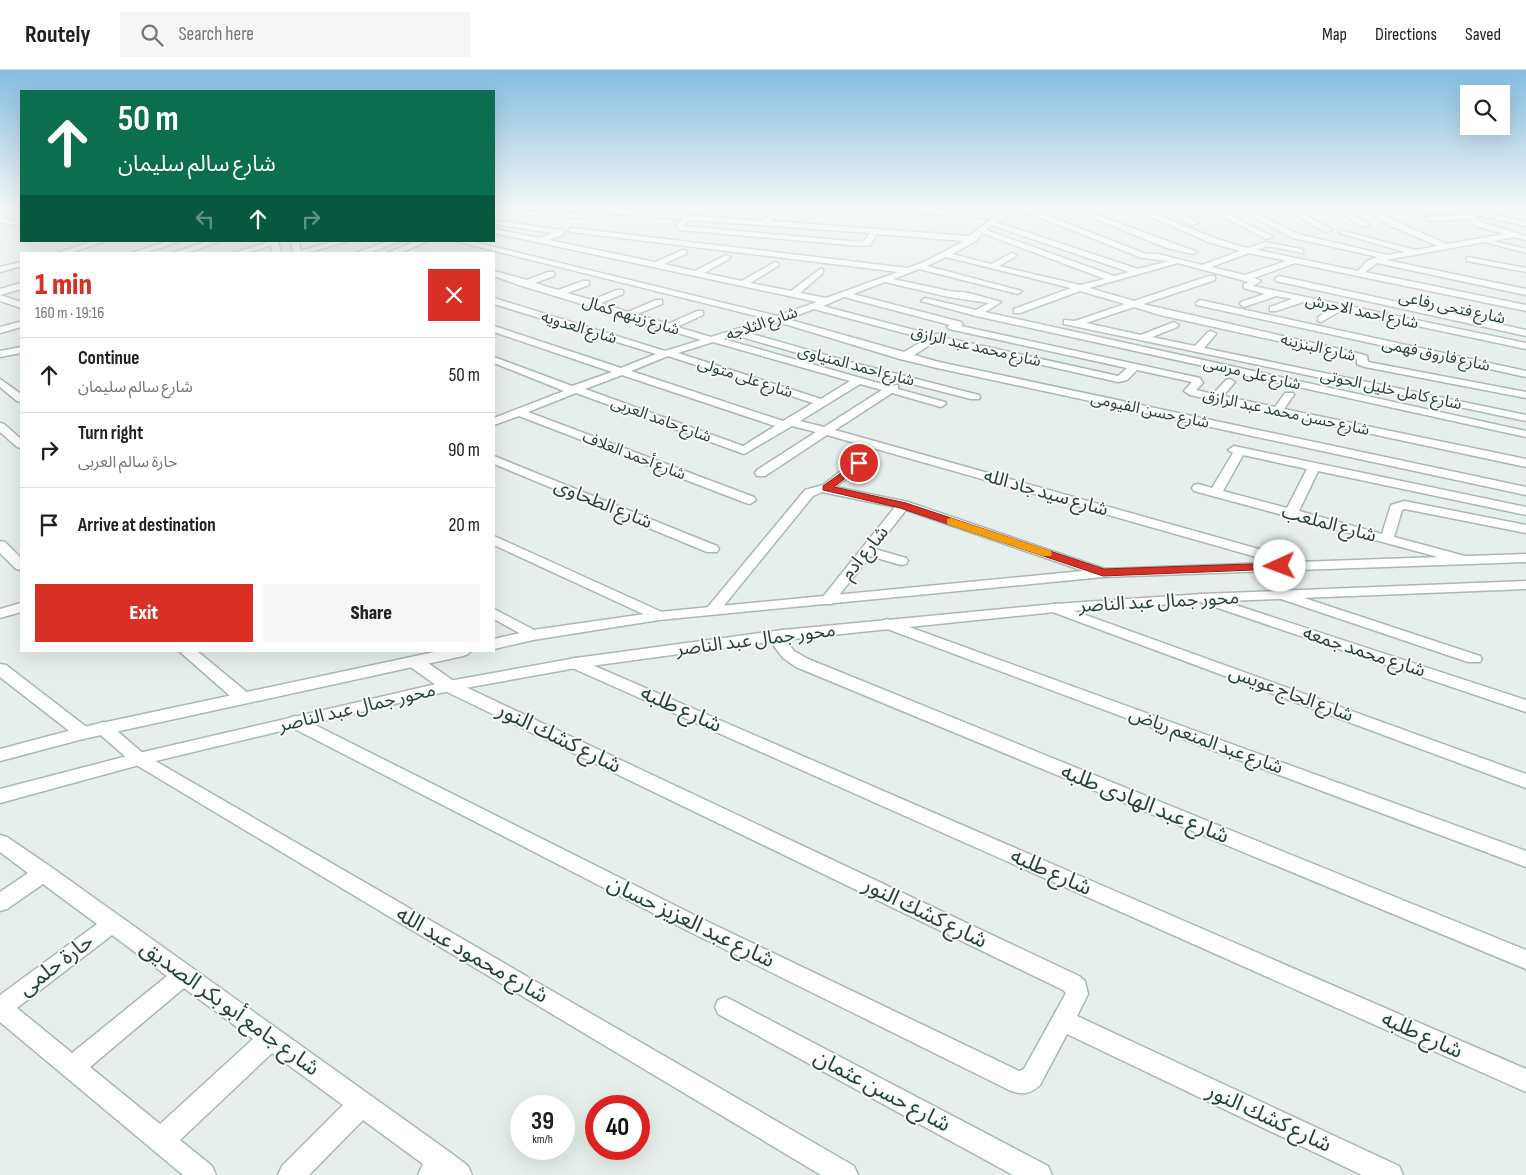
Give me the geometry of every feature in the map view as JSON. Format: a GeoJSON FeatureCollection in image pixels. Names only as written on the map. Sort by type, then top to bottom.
{"type":"FeatureCollection","features":[{"type":"Feature","properties":{"kind":"street","name":"شارع حسن الفيومى"},"geometry":{"type":"LineString","coordinates":[[535,260],[778,319],[904,356],[992,377],[1526,491]]}},
{"type":"Feature","properties":{"kind":"street"},"geometry":{"type":"LineString","coordinates":[[630,260],[826,301]]}},
{"type":"Feature","properties":{"kind":"street"},"geometry":{"type":"LineString","coordinates":[[656,265],[667,260]]}},
{"type":"Feature","properties":{"kind":"street"},"geometry":{"type":"LineString","coordinates":[[695,274],[721,260]]}},
{"type":"Feature","properties":{"kind":"street"},"geometry":{"type":"LineString","coordinates":[[840,260],[914,269],[1018,291]]}},
{"type":"Feature","properties":{"kind":"street","name":"شارع الثلاجه"},"geometry":{"type":"LineString","coordinates":[[496,419],[666,354],[778,319],[886,280],[936,260]]}},
{"type":"Feature","properties":{"kind":"street","name":"شارع البنزينه"},"geometry":{"type":"LineString","coordinates":[[965,260],[1080,288],[1168,314],[1358,356],[1363,358],[1361,362],[1365,364],[1526,395]]}},
{"type":"Feature","properties":{"kind":"street"},"geometry":{"type":"LineString","coordinates":[[992,266],[1004,260]]}},
{"type":"Feature","properties":{"kind":"street"},"geometry":{"type":"LineString","coordinates":[[1061,260],[1114,279]]}},
{"type":"Feature","properties":{"kind":"street"},"geometry":{"type":"LineString","coordinates":[[1101,260],[1138,272]]}},
{"type":"Feature","properties":{"kind":"street"},"geometry":{"type":"LineString","coordinates":[[1017,311],[1080,288],[1175,260],[1245,278],[1295,260],[1526,308]]}},
{"type":"Feature","properties":{"kind":"street"},"geometry":{"type":"LineString","coordinates":[[1204,267],[1223,260]]}},
{"type":"Feature","properties":{"kind":"street"},"geometry":{"type":"LineString","coordinates":[[1337,260],[1365,266]]}},
{"type":"Feature","properties":{"kind":"street"},"geometry":{"type":"LineString","coordinates":[[1359,274],[1365,266],[1380,260]]}},
{"type":"Feature","properties":{"kind":"street"},"geometry":{"type":"LineString","coordinates":[[1419,260],[1425,261]]}},
{"type":"Feature","properties":{"kind":"street"},"geometry":{"type":"LineString","coordinates":[[1477,260],[1526,270]]}},
{"type":"Feature","properties":{"kind":"street"},"geometry":{"type":"LineString","coordinates":[[1376,261],[1526,292]]}},
{"type":"Feature","properties":{"kind":"street"},"geometry":{"type":"LineString","coordinates":[[0,270],[20,264]]}},
{"type":"Feature","properties":{"kind":"street"},"geometry":{"type":"LineString","coordinates":[[742,284],[775,264]]}},
{"type":"Feature","properties":{"kind":"street"},"geometry":{"type":"LineString","coordinates":[[793,294],[820,271]]}},
{"type":"Feature","properties":{"kind":"street"},"geometry":{"type":"LineString","coordinates":[[1033,276],[1047,271]]}},
{"type":"Feature","properties":{"kind":"street","name":"شارع زينهم كمال"},"geometry":{"type":"LineString","coordinates":[[495,273],[669,328],[940,404]]}},
{"type":"Feature","properties":{"kind":"street"},"geometry":{"type":"LineString","coordinates":[[525,284],[551,274]]}},
{"type":"Feature","properties":{"kind":"street"},"geometry":{"type":"LineString","coordinates":[[1076,324],[1212,278]]}},
{"type":"Feature","properties":{"kind":"street","name":"شارع احمد الاحرش"},"geometry":{"type":"LineString","coordinates":[[1245,278],[1257,282],[1248,287],[1455,331],[1510,347],[1526,346]]}},
{"type":"Feature","properties":{"kind":"street"},"geometry":{"type":"LineString","coordinates":[[1279,279],[1526,333]]}},
{"type":"Feature","properties":{"kind":"street"},"geometry":{"type":"LineString","coordinates":[[886,280],[949,294],[998,302],[904,356]]}},
{"type":"Feature","properties":{"kind":"street","name":"شارع فتحى رفاعى"},"geometry":{"type":"LineString","coordinates":[[1319,281],[1526,324]]}},
{"type":"Feature","properties":{"kind":"street"},"geometry":{"type":"LineString","coordinates":[[556,294],[586,283]]}},
{"type":"Feature","properties":{"kind":"street"},"geometry":{"type":"LineString","coordinates":[[1244,304],[1302,284]]}},
{"type":"Feature","properties":{"kind":"street"},"geometry":{"type":"LineString","coordinates":[[0,292],[20,286]]}},
{"type":"Feature","properties":{"kind":"street"},"geometry":{"type":"LineString","coordinates":[[591,304],[620,292]]}},
{"type":"Feature","properties":{"kind":"street"},"geometry":{"type":"LineString","coordinates":[[1321,319],[1338,307],[1348,294]]}},
{"type":"Feature","properties":{"kind":"street","name":"شارع حسن محمد عبد الرازق"},"geometry":{"type":"LineString","coordinates":[[845,295],[955,325],[1196,380],[1198,383],[1189,392],[1526,463]]}},
{"type":"Feature","properties":{"kind":"street"},"geometry":{"type":"LineString","coordinates":[[0,298],[20,305]]}},
{"type":"Feature","properties":{"kind":"street"},"geometry":{"type":"LineString","coordinates":[[1273,309],[1302,299]]}},
{"type":"Feature","properties":{"kind":"street"},"geometry":{"type":"LineString","coordinates":[[1361,312],[1373,300]]}},
{"type":"Feature","properties":{"kind":"street","name":"شارع العدويه"},"geometry":{"type":"LineString","coordinates":[[495,301],[666,354]]}},
{"type":"Feature","properties":{"kind":"street","name":"شارع على مرسى"},"geometry":{"type":"LineString","coordinates":[[926,301],[1526,434]]}},
{"type":"Feature","properties":{"kind":"street"},"geometry":{"type":"LineString","coordinates":[[628,315],[659,302]]}},
{"type":"Feature","properties":{"kind":"street","name":"شارع فاروق فهمى"},"geometry":{"type":"LineString","coordinates":[[1200,303],[1526,374]]}},
{"type":"Feature","properties":{"kind":"street","name":"شارع محمد عبد الرازق"},"geometry":{"type":"LineString","coordinates":[[814,306],[934,338],[1118,380],[1123,378],[1134,367]]}},
{"type":"Feature","properties":{"kind":"street","name":"شارع كامل خليل الحوتى"},"geometry":{"type":"LineString","coordinates":[[992,306],[1526,418]]}},
{"type":"Feature","properties":{"kind":"street"},"geometry":{"type":"LineString","coordinates":[[669,328],[700,313]]}},
{"type":"Feature","properties":{"kind":"street"},"geometry":{"type":"LineString","coordinates":[[1366,321],[1401,328],[1407,328],[1412,322]]}},
{"type":"Feature","properties":{"kind":"street"},"geometry":{"type":"LineString","coordinates":[[1472,335],[1479,323]]}},
{"type":"Feature","properties":{"kind":"street"},"geometry":{"type":"LineString","coordinates":[[0,330],[19,324]]}},
{"type":"Feature","properties":{"kind":"street"},"geometry":{"type":"LineString","coordinates":[[1143,337],[1174,325]]}},
{"type":"Feature","properties":{"kind":"street","name":"شارع سيد جاد الله"},"geometry":{"type":"LineString","coordinates":[[495,329],[789,424],[826,431],[1300,565]]}},
{"type":"Feature","properties":{"kind":"street"},"geometry":{"type":"LineString","coordinates":[[1448,341],[1455,331]]}},
{"type":"Feature","properties":{"kind":"street","name":"شارع احمد المنياوى"},"geometry":{"type":"LineString","coordinates":[[738,333],[906,380],[975,397]]}},
{"type":"Feature","properties":{"kind":"street"},"geometry":{"type":"LineString","coordinates":[[1197,349],[1211,334]]}},
{"type":"Feature","properties":{"kind":"street"},"geometry":{"type":"LineString","coordinates":[[0,344],[20,340]]}},
{"type":"Feature","properties":{"kind":"street"},"geometry":{"type":"LineString","coordinates":[[0,354],[20,350]]}},
{"type":"Feature","properties":{"kind":"street","name":"شارع على متولى"},"geometry":{"type":"LineString","coordinates":[[666,354],[823,403]]}},
{"type":"Feature","properties":{"kind":"street","name":"شارع حامد العربى"},"geometry":{"type":"LineString","coordinates":[[495,360],[741,450],[748,449],[789,424]]}},
{"type":"Feature","properties":{"kind":"street"},"geometry":{"type":"LineString","coordinates":[[1308,372],[1316,361]]}},
{"type":"Feature","properties":{"kind":"street"},"geometry":{"type":"LineString","coordinates":[[1354,382],[1365,364]]}},
{"type":"Feature","properties":{"kind":"street"},"geometry":{"type":"LineString","coordinates":[[761,473],[906,380]]}},
{"type":"Feature","properties":{"kind":"street"},"geometry":{"type":"LineString","coordinates":[[789,424],[858,381]]}},
{"type":"Feature","properties":{"kind":"street"},"geometry":{"type":"LineString","coordinates":[[0,382],[20,398]]}},
{"type":"Feature","properties":{"kind":"street"},"geometry":{"type":"LineString","coordinates":[[1215,398],[1230,382]]}},
{"type":"Feature","properties":{"kind":"street"},"geometry":{"type":"LineString","coordinates":[[1277,411],[1289,395]]}},
{"type":"Feature","properties":{"kind":"street","name":"شارع أحمد العلاف"},"geometry":{"type":"LineString","coordinates":[[518,412],[750,500]]}},
{"type":"Feature","properties":{"kind":"street"},"geometry":{"type":"LineString","coordinates":[[0,426],[20,444]]}},
{"type":"Feature","properties":{"kind":"street"},"geometry":{"type":"LineString","coordinates":[[1215,493],[1237,450],[1526,511]]}},
{"type":"Feature","properties":{"kind":"street","name":"شارع الطحاوى"},"geometry":{"type":"LineString","coordinates":[[495,460],[712,549]]}},
{"type":"Feature","properties":{"kind":"street"},"geometry":{"type":"LineString","coordinates":[[826,488],[859,463]]}},
{"type":"Feature","properties":{"kind":"street"},"geometry":{"type":"LineString","coordinates":[[1291,514],[1314,466]]}},
{"type":"Feature","properties":{"kind":"street"},"geometry":{"type":"LineString","coordinates":[[712,611],[809,493],[816,488],[826,488],[903,506],[1103,572]]}},
{"type":"Feature","properties":{"kind":"street","name":"شارع الملعب"},"geometry":{"type":"LineString","coordinates":[[1198,488],[1460,559]]}},
{"type":"Feature","properties":{"kind":"street"},"geometry":{"type":"LineString","coordinates":[[1387,540],[1396,508],[1404,505],[1526,529]]}},
{"type":"Feature","properties":{"kind":"street","name":"شارع ادم"},"geometry":{"type":"LineString","coordinates":[[827,601],[903,506]]}},
{"type":"Feature","properties":{"kind":"street"},"geometry":{"type":"LineString","coordinates":[[495,540],[659,616]]}},
{"type":"Feature","properties":{"kind":"street"},"geometry":{"type":"LineString","coordinates":[[0,545],[20,565]]}},
{"type":"Feature","properties":{"kind":"street"},"geometry":{"type":"LineString","coordinates":[[867,551],[901,561]]}},
{"type":"Feature","properties":{"kind":"street","name":"محور جمال عبد الناصر"},"geometry":{"type":"LineString","coordinates":[[495,644],[533,635],[659,616],[827,601],[1103,572],[1526,558]]}},
{"type":"Feature","properties":{"kind":"street","name":"محور جمال عبد الناصر"},"geometry":{"type":"LineString","coordinates":[[0,796],[139,759],[294,722],[450,686],[576,663],[783,635],[1055,608],[1202,598],[1526,585]]}},
{"type":"Feature","properties":{"kind":"street"},"geometry":{"type":"LineString","coordinates":[[1283,595],[1474,659]]}},
{"type":"Feature","properties":{"kind":"street","name":"شارع محمد جمعه"},"geometry":{"type":"LineString","coordinates":[[1202,598],[1526,706]]}},
{"type":"Feature","properties":{"kind":"street"},"geometry":{"type":"LineString","coordinates":[[0,614],[20,607]]}},
{"type":"Feature","properties":{"kind":"street","name":"شارع الحاج عويس"},"geometry":{"type":"LineString","coordinates":[[1055,608],[1526,781]]}},
{"type":"Feature","properties":{"kind":"street"},"geometry":{"type":"LineString","coordinates":[[495,614],[533,635]]}},
{"type":"Feature","properties":{"kind":"street","name":"شارع عبد المنعم رياض"},"geometry":{"type":"LineString","coordinates":[[887,624],[1526,859]]}},
{"type":"Feature","properties":{"kind":"street","name":"شارع عبد الهادى طلبه"},"geometry":{"type":"LineString","coordinates":[[783,635],[779,642],[790,658],[1526,960]]}},
{"type":"Feature","properties":{"kind":"street"},"geometry":{"type":"LineString","coordinates":[[188,652],[243,698]]}},
{"type":"Feature","properties":{"kind":"street","name":"محور جمال عبد الناصر"},"geometry":{"type":"LineString","coordinates":[[0,755],[93,730],[423,657],[456,652]]}},
{"type":"Feature","properties":{"kind":"street","name":"شارع كشك النور"},"geometry":{"type":"LineString","coordinates":[[423,657],[450,686],[1071,983],[1077,988],[1077,994],[1063,1022],[1390,1175]]}},
{"type":"Feature","properties":{"kind":"street","name":"شارع طلبه"},"geometry":{"type":"LineString","coordinates":[[576,663],[1526,1081]]}},
{"type":"Feature","properties":{"kind":"street","name":"شارع محمود عبد الله"},"geometry":{"type":"LineString","coordinates":[[0,669],[139,759],[845,1175]]}},
{"type":"Feature","properties":{"kind":"street","name":"شارع عبد العزيز حسان"},"geometry":{"type":"LineString","coordinates":[[294,722],[693,924],[1017,1082],[1025,1083],[1032,1077],[1063,1022]]}},
{"type":"Feature","properties":{"kind":"street","name":"شارع جامع أبو بكر الصديق"},"geometry":{"type":"LineString","coordinates":[[0,842],[361,1104],[444,1171]]}},
{"type":"Feature","properties":{"kind":"street"},"geometry":{"type":"LineString","coordinates":[[0,903],[44,873]]}},
{"type":"Feature","properties":{"kind":"street","name":"حارة حلمى"},"geometry":{"type":"LineString","coordinates":[[0,1008],[113,923]]}},
{"type":"Feature","properties":{"kind":"street"},"geometry":{"type":"LineString","coordinates":[[72,1067],[184,975]]}},
{"type":"Feature","properties":{"kind":"street","name":"شارع حسن عثمان"},"geometry":{"type":"LineString","coordinates":[[726,1007],[1039,1175]]}},
{"type":"Feature","properties":{"kind":"street"},"geometry":{"type":"LineString","coordinates":[[0,1008],[203,1175]]}},
{"type":"Feature","properties":{"kind":"street"},"geometry":{"type":"LineString","coordinates":[[161,1140],[271,1038]]}},
{"type":"Feature","properties":{"kind":"street"},"geometry":{"type":"LineString","coordinates":[[292,1175],[361,1104]]}},
{"type":"Feature","properties":{"kind":"slow traffic"},"geometry":{"type":"LineString","coordinates":[[951,521],[1047,554]]}},
{"type":"Feature","properties":{"kind":"route"},"geometry":{"type":"LineString","coordinates":[[859,463],[826,488],[903,506],[1103,572],[1280,566]]}}]}
